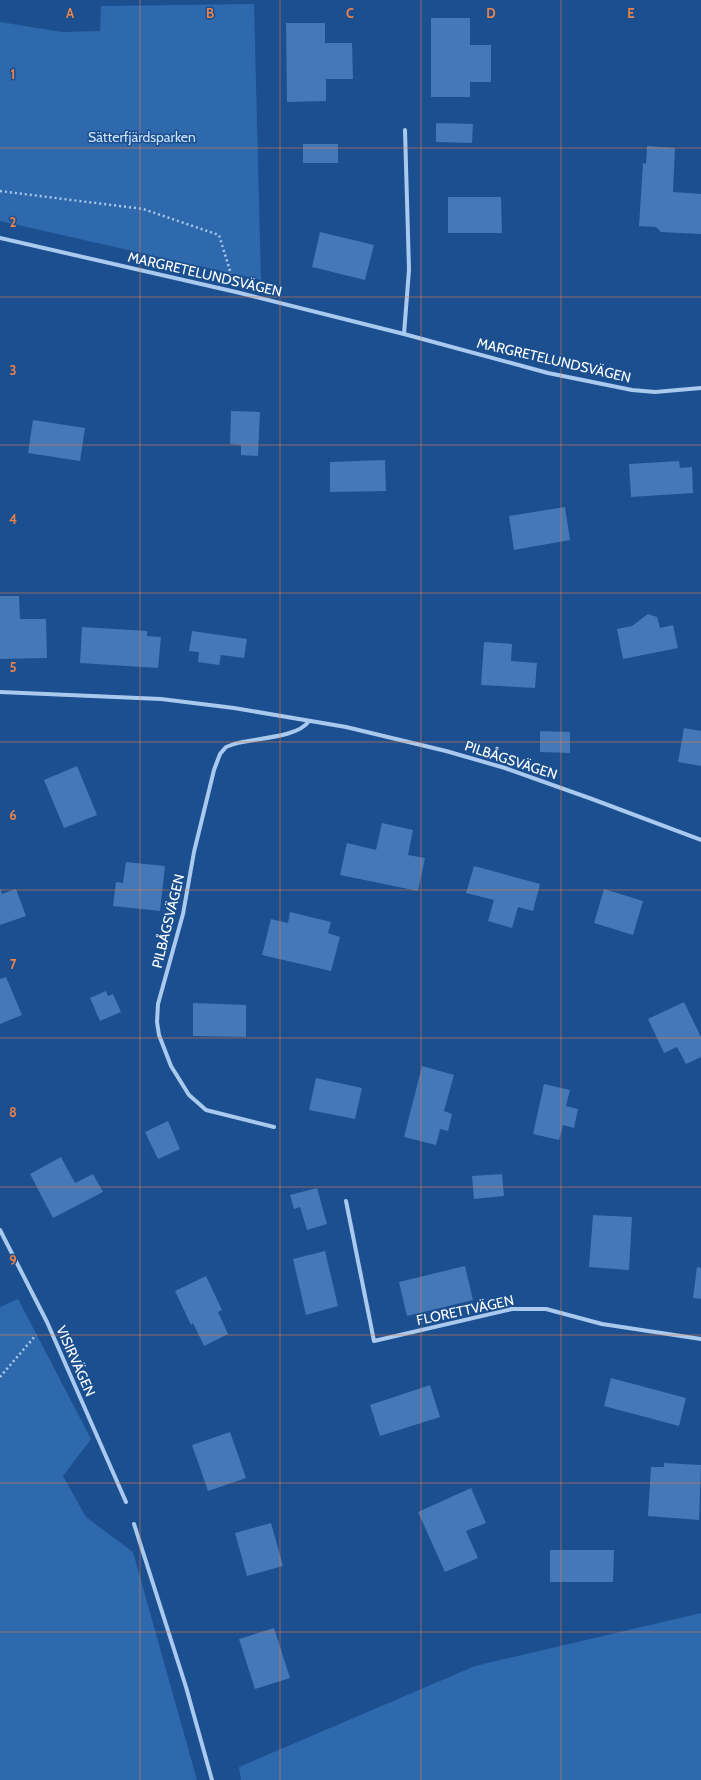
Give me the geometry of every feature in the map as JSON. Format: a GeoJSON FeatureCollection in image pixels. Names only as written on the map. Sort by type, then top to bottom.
{"type":"FeatureCollection","features":[{"type":"Feature","properties":{"kind":"street"},"geometry":{"type":"LineString","coordinates":[[404,334],[409,270],[405,130]]}},
{"type":"Feature","properties":{"kind":"street","name":"MARGRETELUNDSVÄGEN"},"geometry":{"type":"LineString","coordinates":[[0,238],[236,292],[404,334],[548,373],[632,390],[655,392],[701,388]]}},
{"type":"Feature","properties":{"kind":"street","name":"PILBÅGSVÄGEN"},"geometry":{"type":"LineString","coordinates":[[0,692],[161,699],[234,708],[354,729],[446,751],[505,768],[701,840]]}},
{"type":"Feature","properties":{"kind":"street","name":"PILBÅGSVÄGEN"},"geometry":{"type":"LineString","coordinates":[[274,1127],[206,1110],[189,1095],[171,1066],[159,1035],[158,1004],[183,914],[194,852],[204,808],[220,754],[226,747],[234,744],[296,732],[305,727],[309,721]]}},
{"type":"Feature","properties":{"kind":"street","name":"FLORETTVÄGEN"},"geometry":{"type":"LineString","coordinates":[[346,1201],[374,1341],[512,1309],[546,1309],[602,1324],[701,1339]]}},
{"type":"Feature","properties":{"kind":"street","name":"VISIRVÄGEN"},"geometry":{"type":"LineString","coordinates":[[0,1230],[46,1322],[126,1502]]}},
{"type":"Feature","properties":{"kind":"street"},"geometry":{"type":"LineString","coordinates":[[134,1524],[186,1687],[212,1780]]}},
{"type":"Feature","properties":{"kind":"path"},"geometry":{"type":"LineString","coordinates":[[0,191],[143,209],[219,235],[236,292]]}},
{"type":"Feature","properties":{"kind":"path"},"geometry":{"type":"LineString","coordinates":[[0,1377],[46,1322]]}},
{"type":"Feature","properties":{"kind":"green space","name":"Sätterfjärdsparken"},"geometry":{"type":"Polygon","coordinates":[[[254,4],[261,280],[0,221],[0,22],[62,32],[100,31],[101,6],[254,4]]]}},
{"type":"Feature","properties":{"kind":"green space"},"geometry":{"type":"Polygon","coordinates":[[[18,1299],[91,1439],[63,1476],[86,1517],[133,1552],[197,1780],[0,1780],[0,1307],[18,1299]]]}},
{"type":"Feature","properties":{"kind":"green space"},"geometry":{"type":"Polygon","coordinates":[[[701,1613],[701,1780],[241,1780],[239,1767],[475,1666],[701,1613]]]}},
{"type":"Feature","properties":{"kind":"building"},"geometry":{"type":"Polygon","coordinates":[[[431,18],[470,18],[470,45],[491,45],[491,82],[470,82],[470,97],[431,97],[431,18]]]}},
{"type":"Feature","properties":{"kind":"building"},"geometry":{"type":"Polygon","coordinates":[[[286,23],[325,23],[325,43],[352,43],[353,79],[326,79],[326,101],[287,102],[286,23]]]}},
{"type":"Feature","properties":{"kind":"building"},"geometry":{"type":"Polygon","coordinates":[[[436,123],[473,124],[472,143],[436,142],[436,123]]]}},
{"type":"Feature","properties":{"kind":"building"},"geometry":{"type":"Polygon","coordinates":[[[303,144],[338,144],[338,163],[303,163],[303,144]]]}},
{"type":"Feature","properties":{"kind":"building"},"geometry":{"type":"Polygon","coordinates":[[[647,146],[675,148],[673,192],[701,194],[701,234],[661,232],[656,227],[639,226],[643,163],[646,164],[647,146]]]}},
{"type":"Feature","properties":{"kind":"building"},"geometry":{"type":"Polygon","coordinates":[[[448,197],[501,197],[502,233],[448,233],[448,197]]]}},
{"type":"Feature","properties":{"kind":"building"},"geometry":{"type":"Polygon","coordinates":[[[320,232],[374,245],[365,280],[312,267],[320,232]]]}},
{"type":"Feature","properties":{"kind":"building"},"geometry":{"type":"Polygon","coordinates":[[[231,411],[260,412],[258,456],[241,455],[241,445],[230,444],[231,411]]]}},
{"type":"Feature","properties":{"kind":"building"},"geometry":{"type":"Polygon","coordinates":[[[33,420],[85,428],[80,461],[28,453],[33,420]]]}},
{"type":"Feature","properties":{"kind":"building"},"geometry":{"type":"Polygon","coordinates":[[[385,460],[386,491],[330,492],[330,462],[385,460]]]}},
{"type":"Feature","properties":{"kind":"building"},"geometry":{"type":"Polygon","coordinates":[[[679,461],[680,468],[692,467],[693,493],[631,497],[629,464],[679,461]]]}},
{"type":"Feature","properties":{"kind":"building"},"geometry":{"type":"Polygon","coordinates":[[[565,507],[570,540],[514,550],[509,516],[565,507]]]}},
{"type":"Feature","properties":{"kind":"building"},"geometry":{"type":"Polygon","coordinates":[[[0,596],[19,596],[20,619],[46,619],[47,658],[0,659],[0,596]]]}},
{"type":"Feature","properties":{"kind":"building"},"geometry":{"type":"Polygon","coordinates":[[[648,614],[657,617],[660,628],[673,625],[678,648],[623,659],[617,629],[632,626],[648,614]]]}},
{"type":"Feature","properties":{"kind":"building"},"geometry":{"type":"Polygon","coordinates":[[[82,627],[147,631],[147,636],[161,637],[158,668],[80,663],[82,627]]]}},
{"type":"Feature","properties":{"kind":"building"},"geometry":{"type":"Polygon","coordinates":[[[192,631],[247,639],[244,658],[221,655],[219,665],[198,662],[199,652],[189,651],[192,631]]]}},
{"type":"Feature","properties":{"kind":"building"},"geometry":{"type":"Polygon","coordinates":[[[484,642],[512,644],[511,661],[537,663],[535,688],[481,685],[484,642]]]}},
{"type":"Feature","properties":{"kind":"building"},"geometry":{"type":"Polygon","coordinates":[[[684,728],[701,731],[701,766],[678,762],[684,728]]]}},
{"type":"Feature","properties":{"kind":"building"},"geometry":{"type":"Polygon","coordinates":[[[540,731],[570,732],[570,753],[540,752],[540,731]]]}},
{"type":"Feature","properties":{"kind":"building"},"geometry":{"type":"Polygon","coordinates":[[[77,766],[97,815],[64,828],[44,780],[77,766]]]}},
{"type":"Feature","properties":{"kind":"building"},"geometry":{"type":"Polygon","coordinates":[[[382,823],[413,830],[408,855],[425,858],[418,891],[340,875],[347,843],[376,850],[382,823]]]}},
{"type":"Feature","properties":{"kind":"building"},"geometry":{"type":"Polygon","coordinates":[[[126,862],[165,866],[160,911],[113,906],[116,882],[123,883],[126,862]]]}},
{"type":"Feature","properties":{"kind":"building"},"geometry":{"type":"Polygon","coordinates":[[[474,866],[540,884],[533,911],[518,907],[512,928],[488,921],[494,900],[466,893],[474,866]]]}},
{"type":"Feature","properties":{"kind":"building"},"geometry":{"type":"Polygon","coordinates":[[[0,888],[2,894],[16,889],[26,916],[0,925],[0,888]]]}},
{"type":"Feature","properties":{"kind":"building"},"geometry":{"type":"Polygon","coordinates":[[[604,889],[643,901],[633,935],[594,923],[604,889]]]}},
{"type":"Feature","properties":{"kind":"building"},"geometry":{"type":"Polygon","coordinates":[[[290,912],[331,922],[328,933],[340,937],[331,971],[262,955],[271,919],[288,923],[290,912]]]}},
{"type":"Feature","properties":{"kind":"building"},"geometry":{"type":"Polygon","coordinates":[[[6,977],[22,1015],[0,1024],[0,979],[6,977]]]}},
{"type":"Feature","properties":{"kind":"building"},"geometry":{"type":"Polygon","coordinates":[[[106,991],[108,996],[113,994],[121,1012],[100,1021],[90,998],[106,991]]]}},
{"type":"Feature","properties":{"kind":"building"},"geometry":{"type":"Polygon","coordinates":[[[684,1002],[701,1037],[701,1057],[686,1064],[677,1047],[664,1053],[648,1019],[684,1002]]]}},
{"type":"Feature","properties":{"kind":"building"},"geometry":{"type":"Polygon","coordinates":[[[193,1003],[246,1005],[246,1037],[193,1036],[193,1003]]]}},
{"type":"Feature","properties":{"kind":"building"},"geometry":{"type":"Polygon","coordinates":[[[422,1066],[454,1075],[444,1111],[452,1114],[448,1131],[440,1129],[436,1145],[404,1137],[422,1066]]]}},
{"type":"Feature","properties":{"kind":"building"},"geometry":{"type":"Polygon","coordinates":[[[316,1078],[362,1088],[355,1119],[309,1110],[316,1078]]]}},
{"type":"Feature","properties":{"kind":"building"},"geometry":{"type":"Polygon","coordinates":[[[544,1084],[570,1090],[566,1106],[578,1109],[574,1128],[563,1125],[559,1140],[533,1134],[544,1084]]]}},
{"type":"Feature","properties":{"kind":"building"},"geometry":{"type":"Polygon","coordinates":[[[168,1121],[180,1149],[158,1159],[145,1132],[168,1121]]]}},
{"type":"Feature","properties":{"kind":"building"},"geometry":{"type":"Polygon","coordinates":[[[61,1157],[75,1183],[93,1174],[103,1192],[53,1218],[30,1174],[61,1157]]]}},
{"type":"Feature","properties":{"kind":"building"},"geometry":{"type":"Polygon","coordinates":[[[502,1174],[504,1196],[474,1199],[472,1176],[502,1174]]]}},
{"type":"Feature","properties":{"kind":"building"},"geometry":{"type":"Polygon","coordinates":[[[317,1188],[327,1224],[307,1230],[300,1207],[294,1209],[290,1195],[317,1188]]]}},
{"type":"Feature","properties":{"kind":"building"},"geometry":{"type":"Polygon","coordinates":[[[593,1215],[632,1217],[629,1270],[589,1267],[593,1215]]]}},
{"type":"Feature","properties":{"kind":"building"},"geometry":{"type":"Polygon","coordinates":[[[325,1251],[338,1306],[306,1315],[293,1259],[325,1251]]]}},
{"type":"Feature","properties":{"kind":"building"},"geometry":{"type":"Polygon","coordinates":[[[465,1266],[473,1300],[407,1316],[399,1282],[465,1266]]]}},
{"type":"Feature","properties":{"kind":"building"},"geometry":{"type":"Polygon","coordinates":[[[697,1267],[701,1268],[701,1299],[693,1298],[697,1267]]]}},
{"type":"Feature","properties":{"kind":"building"},"geometry":{"type":"Polygon","coordinates":[[[206,1276],[222,1310],[218,1312],[228,1334],[204,1346],[193,1323],[191,1325],[175,1291],[206,1276]]]}},
{"type":"Feature","properties":{"kind":"building"},"geometry":{"type":"Polygon","coordinates":[[[611,1378],[686,1398],[679,1426],[604,1406],[611,1378]]]}},
{"type":"Feature","properties":{"kind":"building"},"geometry":{"type":"Polygon","coordinates":[[[430,1385],[440,1417],[380,1436],[370,1405],[430,1385]]]}},
{"type":"Feature","properties":{"kind":"building"},"geometry":{"type":"Polygon","coordinates":[[[230,1432],[246,1478],[208,1491],[192,1445],[230,1432]]]}},
{"type":"Feature","properties":{"kind":"building"},"geometry":{"type":"Polygon","coordinates":[[[664,1463],[701,1465],[699,1520],[648,1516],[651,1467],[664,1467],[664,1463]]]}},
{"type":"Feature","properties":{"kind":"building"},"geometry":{"type":"Polygon","coordinates":[[[471,1488],[486,1523],[466,1531],[478,1558],[445,1572],[418,1512],[471,1488]]]}},
{"type":"Feature","properties":{"kind":"building"},"geometry":{"type":"Polygon","coordinates":[[[271,1523],[283,1566],[247,1576],[235,1533],[271,1523]]]}},
{"type":"Feature","properties":{"kind":"building"},"geometry":{"type":"Polygon","coordinates":[[[550,1550],[614,1550],[613,1582],[550,1582],[550,1550]]]}},
{"type":"Feature","properties":{"kind":"building"},"geometry":{"type":"Polygon","coordinates":[[[274,1628],[290,1678],[255,1689],[239,1639],[274,1628]]]}}]}
